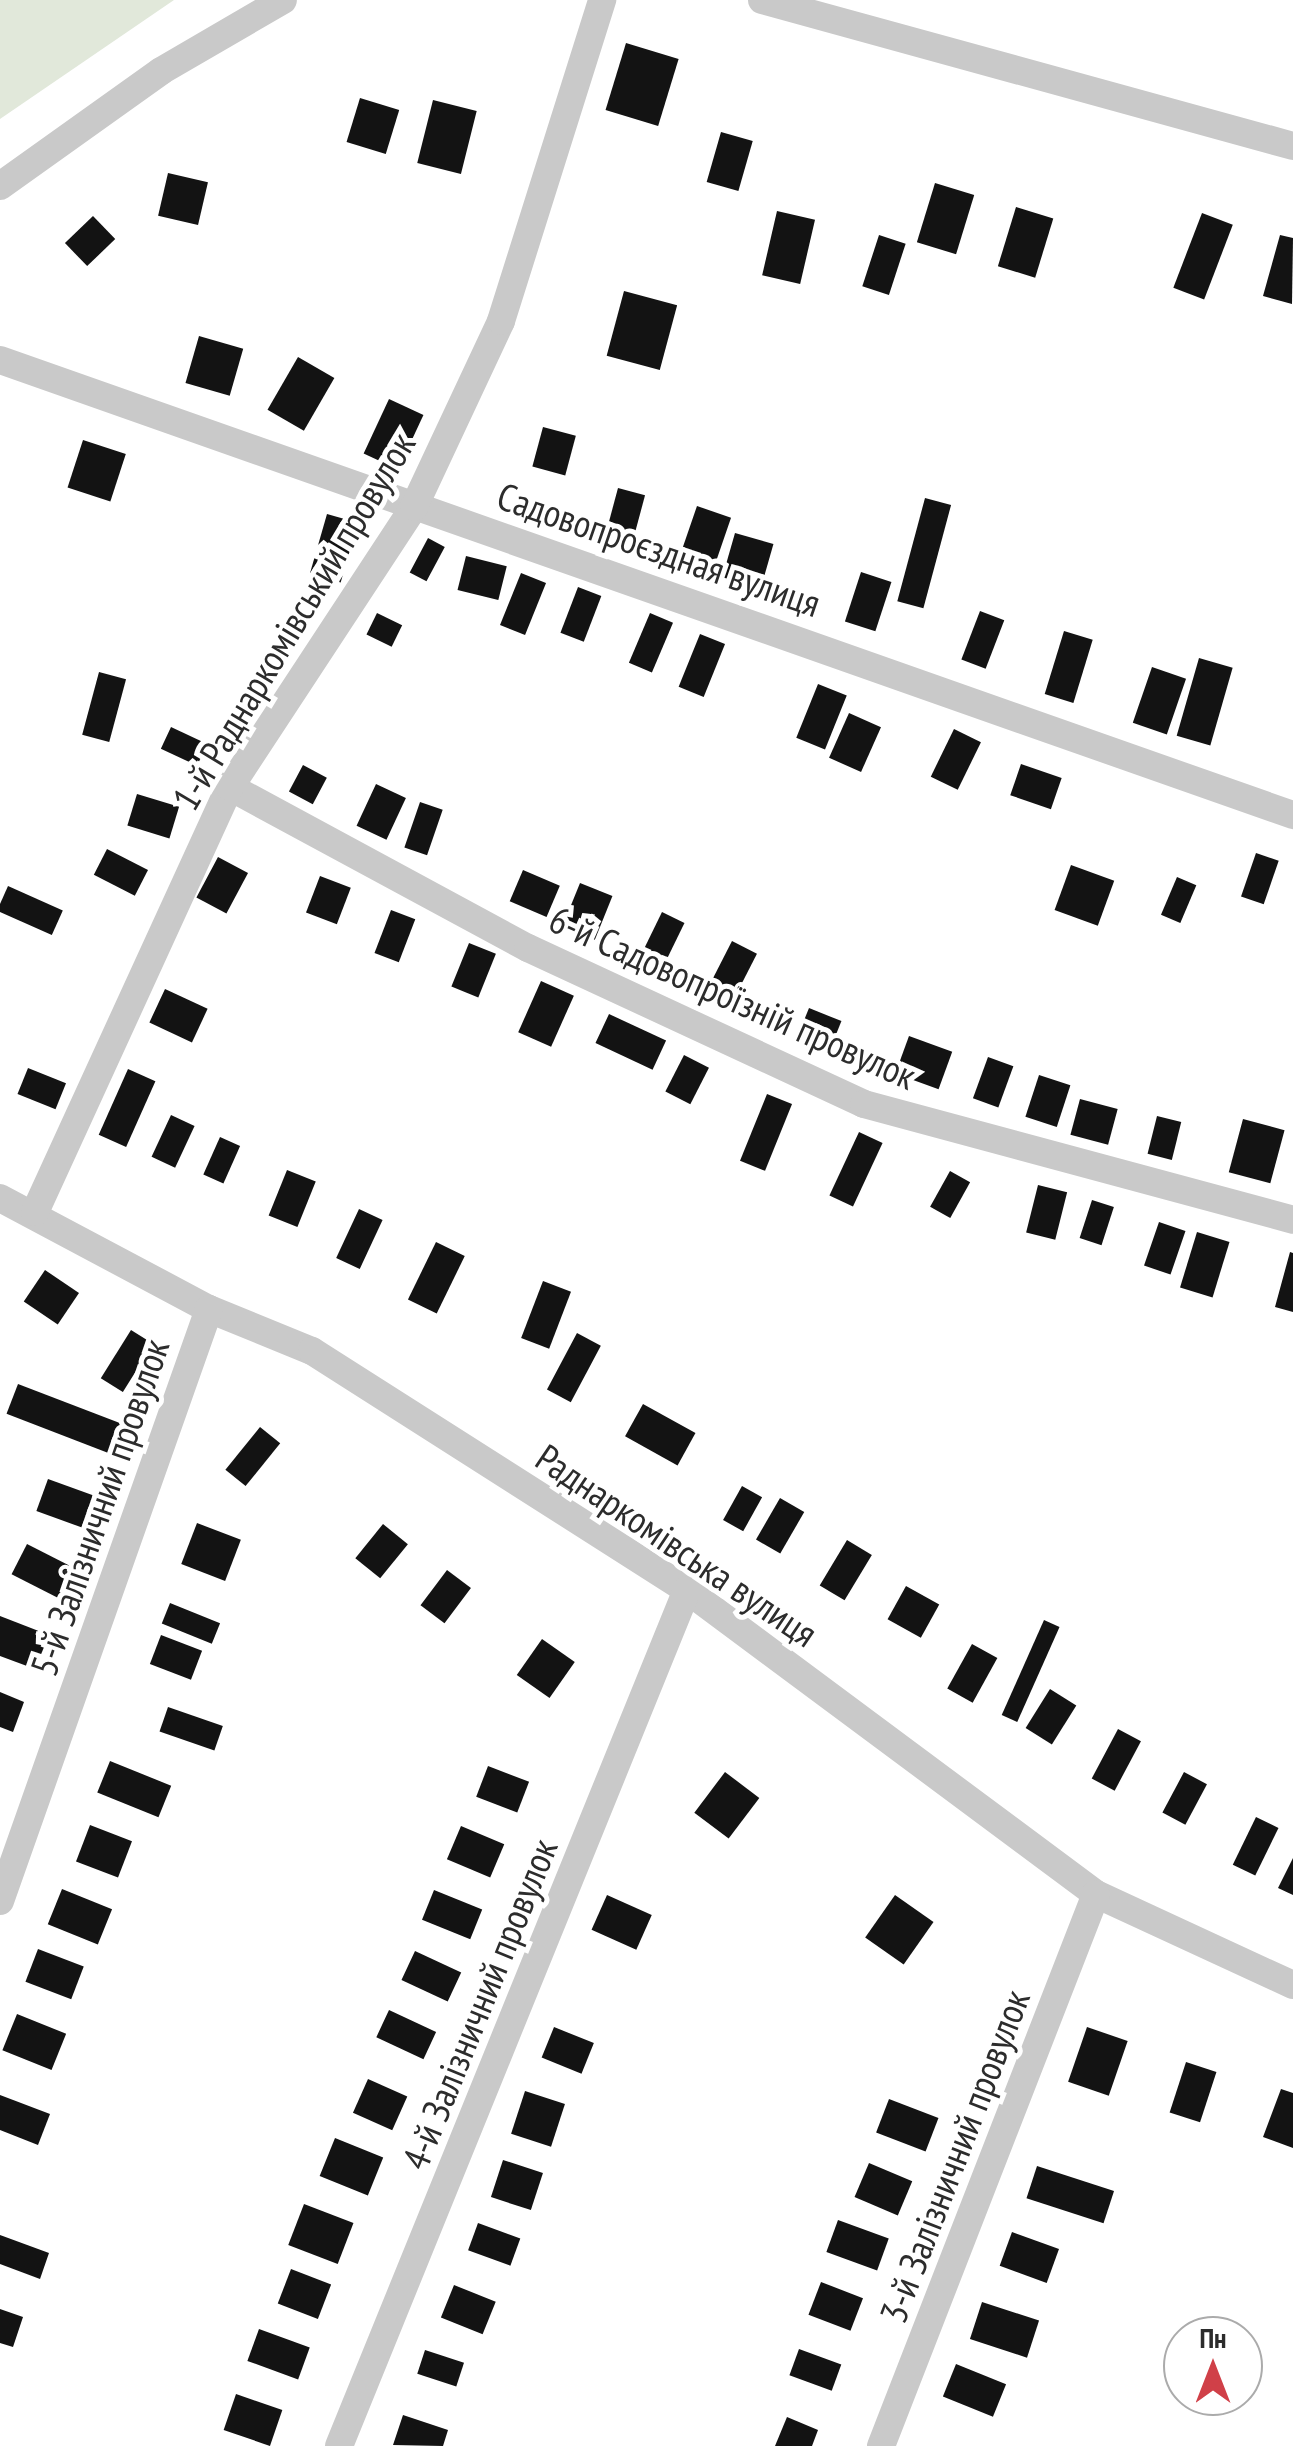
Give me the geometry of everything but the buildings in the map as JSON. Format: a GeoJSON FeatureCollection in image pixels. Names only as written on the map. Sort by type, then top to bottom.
{"type":"FeatureCollection","features":[{"type":"Feature","properties":{"kind":"street"},"geometry":{"type":"LineString","coordinates":[[0,186],[161,71],[284,0]]}},
{"type":"Feature","properties":{"kind":"street","name":"1-й Раднаркомівський провулок"},"geometry":{"type":"LineString","coordinates":[[35,1212],[230,787],[414,507],[501,322],[602,0]]}},
{"type":"Feature","properties":{"kind":"street"},"geometry":{"type":"LineString","coordinates":[[762,0],[1293,146]]}},
{"type":"Feature","properties":{"kind":"street","name":"Садовопроєздная вулиця"},"geometry":{"type":"LineString","coordinates":[[0,360],[414,507],[764,622],[1293,814]]}},
{"type":"Feature","properties":{"kind":"street","name":"6-й Садовопроїзній провулок"},"geometry":{"type":"LineString","coordinates":[[230,787],[528,948],[864,1104],[1293,1220]]}},
{"type":"Feature","properties":{"kind":"street","name":"Раднаркомівська вулиця"},"geometry":{"type":"LineString","coordinates":[[0,1198],[35,1212],[209,1309],[312,1351],[687,1590],[1096,1894],[1293,1985]]}},
{"type":"Feature","properties":{"kind":"street","name":"5-й Залізничний провулок"},"geometry":{"type":"LineString","coordinates":[[0,1901],[209,1309]]}},
{"type":"Feature","properties":{"kind":"street","name":"4-й Залізничний провулок"},"geometry":{"type":"LineString","coordinates":[[340,2446],[687,1590]]}},
{"type":"Feature","properties":{"kind":"street","name":"3-й Залізничний провулок"},"geometry":{"type":"LineString","coordinates":[[882,2446],[1096,1894]]}},
{"type":"Feature","properties":{"kind":"shaded area"},"geometry":{"type":"Polygon","coordinates":[[[0,0],[174,0],[0,119],[0,0]]]}}]}
